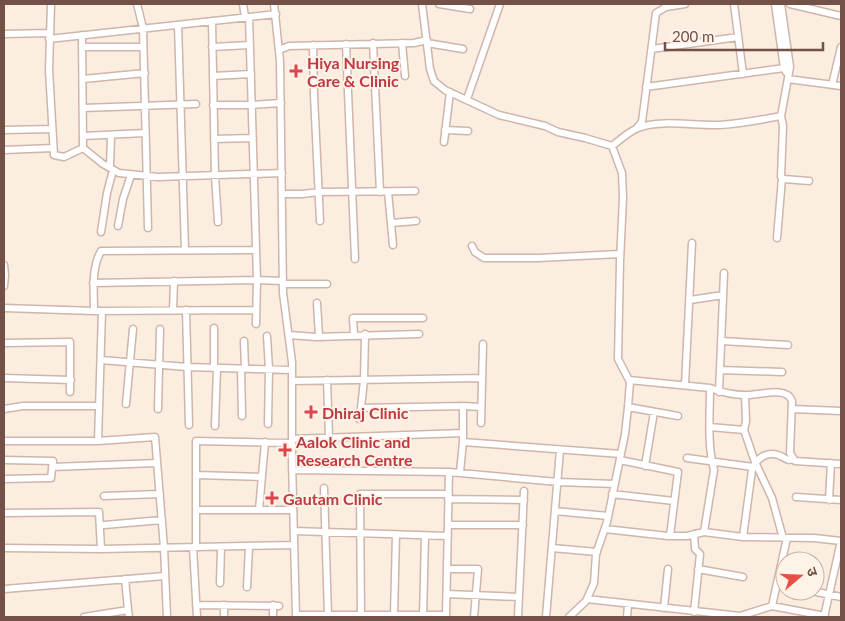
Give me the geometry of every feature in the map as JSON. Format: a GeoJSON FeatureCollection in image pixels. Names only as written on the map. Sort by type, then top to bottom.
{"type":"FeatureCollection","features":[{"type":"Feature","properties":{"kind":"street"},"geometry":{"type":"LineString","coordinates":[[51,4],[49,36],[54,155],[64,156],[83,148]]}},
{"type":"Feature","properties":{"kind":"street"},"geometry":{"type":"LineString","coordinates":[[137,4],[143,28],[148,228]]}},
{"type":"Feature","properties":{"kind":"street"},"geometry":{"type":"LineString","coordinates":[[243,4],[247,17],[250,46],[257,280],[256,324]]}},
{"type":"Feature","properties":{"kind":"street"},"geometry":{"type":"LineString","coordinates":[[274,4],[279,50],[281,103],[283,283],[292,370],[292,470],[296,616],[446,616],[449,472]]}},
{"type":"Feature","properties":{"kind":"street"},"geometry":{"type":"LineString","coordinates":[[422,4],[427,52],[434,80],[450,92],[499,115],[612,146]]}},
{"type":"Feature","properties":{"kind":"street"},"geometry":{"type":"LineString","coordinates":[[439,4],[470,9]]}},
{"type":"Feature","properties":{"kind":"street"},"geometry":{"type":"LineString","coordinates":[[467,99],[500,4]]}},
{"type":"Feature","properties":{"kind":"street"},"geometry":{"type":"LineString","coordinates":[[637,129],[642,122],[656,13],[666,7],[683,4]]}},
{"type":"Feature","properties":{"kind":"street"},"geometry":{"type":"LineString","coordinates":[[734,4],[743,74]]}},
{"type":"Feature","properties":{"kind":"street"},"geometry":{"type":"LineString","coordinates":[[775,4],[784,68],[788,77]]}},
{"type":"Feature","properties":{"kind":"street"},"geometry":{"type":"LineString","coordinates":[[778,238],[782,178],[783,126],[781,116],[790,67],[781,4]]}},
{"type":"Feature","properties":{"kind":"street"},"geometry":{"type":"LineString","coordinates":[[790,4],[841,16]]}},
{"type":"Feature","properties":{"kind":"street"},"geometry":{"type":"LineString","coordinates":[[4,34],[82,36],[276,14]]}},
{"type":"Feature","properties":{"kind":"street"},"geometry":{"type":"LineString","coordinates":[[212,21],[215,176],[218,222]]}},
{"type":"Feature","properties":{"kind":"street"},"geometry":{"type":"LineString","coordinates":[[178,25],[185,250]]}},
{"type":"Feature","properties":{"kind":"street"},"geometry":{"type":"LineString","coordinates":[[82,36],[83,148]]}},
{"type":"Feature","properties":{"kind":"street"},"geometry":{"type":"LineString","coordinates":[[652,49],[738,37]]}},
{"type":"Feature","properties":{"kind":"street"},"geometry":{"type":"LineString","coordinates":[[279,50],[289,46],[427,42],[463,49]]}},
{"type":"Feature","properties":{"kind":"street"},"geometry":{"type":"LineString","coordinates":[[373,43],[380,192]]}},
{"type":"Feature","properties":{"kind":"street"},"geometry":{"type":"LineString","coordinates":[[402,43],[405,76]]}},
{"type":"Feature","properties":{"kind":"street"},"geometry":{"type":"LineString","coordinates":[[346,44],[355,259]]}},
{"type":"Feature","properties":{"kind":"street"},"geometry":{"type":"LineString","coordinates":[[314,45],[314,95],[320,221]]}},
{"type":"Feature","properties":{"kind":"street"},"geometry":{"type":"LineString","coordinates":[[212,47],[250,46]]}},
{"type":"Feature","properties":{"kind":"street"},"geometry":{"type":"LineString","coordinates":[[82,47],[143,47]]}},
{"type":"Feature","properties":{"kind":"street"},"geometry":{"type":"LineString","coordinates":[[832,85],[841,47]]}},
{"type":"Feature","properties":{"kind":"street"},"geometry":{"type":"LineString","coordinates":[[646,87],[784,68]]}},
{"type":"Feature","properties":{"kind":"street"},"geometry":{"type":"LineString","coordinates":[[83,79],[145,73]]}},
{"type":"Feature","properties":{"kind":"street"},"geometry":{"type":"LineString","coordinates":[[213,76],[251,74]]}},
{"type":"Feature","properties":{"kind":"street"},"geometry":{"type":"LineString","coordinates":[[788,77],[841,86]]}},
{"type":"Feature","properties":{"kind":"street"},"geometry":{"type":"LineString","coordinates":[[444,142],[450,92]]}},
{"type":"Feature","properties":{"kind":"street"},"geometry":{"type":"LineString","coordinates":[[213,105],[281,103]]}},
{"type":"Feature","properties":{"kind":"street"},"geometry":{"type":"LineString","coordinates":[[83,108],[196,104]]}},
{"type":"Feature","properties":{"kind":"street"},"geometry":{"type":"LineString","coordinates":[[612,146],[621,138],[637,129],[652,125],[720,125],[752,122],[781,116]]}},
{"type":"Feature","properties":{"kind":"street"},"geometry":{"type":"LineString","coordinates":[[4,130],[52,129]]}},
{"type":"Feature","properties":{"kind":"street"},"geometry":{"type":"LineString","coordinates":[[445,130],[468,131]]}},
{"type":"Feature","properties":{"kind":"street"},"geometry":{"type":"LineString","coordinates":[[83,136],[145,133]]}},
{"type":"Feature","properties":{"kind":"street"},"geometry":{"type":"LineString","coordinates":[[102,232],[112,168],[111,136]]}},
{"type":"Feature","properties":{"kind":"street"},"geometry":{"type":"LineString","coordinates":[[214,139],[253,138]]}},
{"type":"Feature","properties":{"kind":"street"},"geometry":{"type":"LineString","coordinates":[[569,617],[587,599],[594,583],[596,552],[608,516],[628,407],[630,382],[618,359],[623,198],[622,173],[612,146]]}},
{"type":"Feature","properties":{"kind":"street"},"geometry":{"type":"LineString","coordinates":[[4,150],[53,148]]}},
{"type":"Feature","properties":{"kind":"street"},"geometry":{"type":"LineString","coordinates":[[83,148],[103,164],[120,173],[146,176],[215,176],[282,173]]}},
{"type":"Feature","properties":{"kind":"street"},"geometry":{"type":"LineString","coordinates":[[118,226],[123,199],[131,174]]}},
{"type":"Feature","properties":{"kind":"street"},"geometry":{"type":"LineString","coordinates":[[782,178],[809,182]]}},
{"type":"Feature","properties":{"kind":"street"},"geometry":{"type":"LineString","coordinates":[[282,194],[415,191]]}},
{"type":"Feature","properties":{"kind":"street"},"geometry":{"type":"LineString","coordinates":[[388,192],[393,246]]}},
{"type":"Feature","properties":{"kind":"street"},"geometry":{"type":"LineString","coordinates":[[391,223],[416,221]]}},
{"type":"Feature","properties":{"kind":"street"},"geometry":{"type":"LineString","coordinates":[[685,385],[692,243]]}},
{"type":"Feature","properties":{"kind":"street"},"geometry":{"type":"LineString","coordinates":[[472,246],[475,252],[484,258],[538,258],[620,254]]}},
{"type":"Feature","properties":{"kind":"street"},"geometry":{"type":"LineString","coordinates":[[94,311],[93,282],[97,258],[101,251],[256,250]]}},
{"type":"Feature","properties":{"kind":"street"},"geometry":{"type":"LineString","coordinates":[[4,265],[4,286]]}},
{"type":"Feature","properties":{"kind":"street"},"geometry":{"type":"LineString","coordinates":[[719,392],[722,370],[724,273]]}},
{"type":"Feature","properties":{"kind":"street"},"geometry":{"type":"LineString","coordinates":[[93,282],[257,280],[283,283],[327,284]]}},
{"type":"Feature","properties":{"kind":"street"},"geometry":{"type":"LineString","coordinates":[[173,310],[174,281]]}},
{"type":"Feature","properties":{"kind":"street"},"geometry":{"type":"LineString","coordinates":[[690,300],[723,295]]}},
{"type":"Feature","properties":{"kind":"street"},"geometry":{"type":"LineString","coordinates":[[317,303],[319,336]]}},
{"type":"Feature","properties":{"kind":"street"},"geometry":{"type":"LineString","coordinates":[[4,308],[94,311],[256,310]]}},
{"type":"Feature","properties":{"kind":"street"},"geometry":{"type":"LineString","coordinates":[[186,310],[189,425]]}},
{"type":"Feature","properties":{"kind":"street"},"geometry":{"type":"LineString","coordinates":[[98,441],[102,311]]}},
{"type":"Feature","properties":{"kind":"street"},"geometry":{"type":"LineString","coordinates":[[354,335],[354,318],[423,318]]}},
{"type":"Feature","properties":{"kind":"street"},"geometry":{"type":"LineString","coordinates":[[214,328],[215,426]]}},
{"type":"Feature","properties":{"kind":"street"},"geometry":{"type":"LineString","coordinates":[[126,404],[133,329]]}},
{"type":"Feature","properties":{"kind":"street"},"geometry":{"type":"LineString","coordinates":[[158,409],[160,329]]}},
{"type":"Feature","properties":{"kind":"street"},"geometry":{"type":"LineString","coordinates":[[359,419],[364,380],[365,334]]}},
{"type":"Feature","properties":{"kind":"street"},"geometry":{"type":"LineString","coordinates":[[289,335],[419,334]]}},
{"type":"Feature","properties":{"kind":"street"},"geometry":{"type":"LineString","coordinates":[[267,336],[269,369],[268,424]]}},
{"type":"Feature","properties":{"kind":"street"},"geometry":{"type":"LineString","coordinates":[[242,416],[244,340]]}},
{"type":"Feature","properties":{"kind":"street"},"geometry":{"type":"LineString","coordinates":[[722,340],[788,344]]}},
{"type":"Feature","properties":{"kind":"street"},"geometry":{"type":"LineString","coordinates":[[4,343],[70,342],[70,392]]}},
{"type":"Feature","properties":{"kind":"street"},"geometry":{"type":"LineString","coordinates":[[481,422],[483,344]]}},
{"type":"Feature","properties":{"kind":"street"},"geometry":{"type":"LineString","coordinates":[[101,360],[187,367],[292,370]]}},
{"type":"Feature","properties":{"kind":"street"},"geometry":{"type":"LineString","coordinates":[[722,370],[782,372]]}},
{"type":"Feature","properties":{"kind":"street"},"geometry":{"type":"LineString","coordinates":[[4,378],[71,380]]}},
{"type":"Feature","properties":{"kind":"street"},"geometry":{"type":"LineString","coordinates":[[292,381],[482,378]]}},
{"type":"Feature","properties":{"kind":"street"},"geometry":{"type":"LineString","coordinates":[[327,380],[329,437]]}},
{"type":"Feature","properties":{"kind":"street"},"geometry":{"type":"LineString","coordinates":[[629,380],[710,388],[719,392],[745,395],[777,392],[786,394],[791,397],[790,453],[793,459]]}},
{"type":"Feature","properties":{"kind":"street"},"geometry":{"type":"LineString","coordinates":[[704,532],[714,470],[710,427],[710,388]]}},
{"type":"Feature","properties":{"kind":"street"},"geometry":{"type":"LineString","coordinates":[[745,395],[746,422],[744,430],[754,465],[772,498],[785,538],[772,606]]}},
{"type":"Feature","properties":{"kind":"street"},"geometry":{"type":"LineString","coordinates":[[4,409],[23,406],[99,406]]}},
{"type":"Feature","properties":{"kind":"street"},"geometry":{"type":"LineString","coordinates":[[460,472],[463,442],[463,406]]}},
{"type":"Feature","properties":{"kind":"street"},"geometry":{"type":"LineString","coordinates":[[361,408],[481,407]]}},
{"type":"Feature","properties":{"kind":"street"},"geometry":{"type":"LineString","coordinates":[[628,407],[678,416]]}},
{"type":"Feature","properties":{"kind":"street"},"geometry":{"type":"LineString","coordinates":[[792,409],[841,411]]}},
{"type":"Feature","properties":{"kind":"street"},"geometry":{"type":"LineString","coordinates":[[645,466],[654,412]]}},
{"type":"Feature","properties":{"kind":"street"},"geometry":{"type":"LineString","coordinates":[[710,427],[744,430]]}},
{"type":"Feature","properties":{"kind":"street"},"geometry":{"type":"LineString","coordinates":[[197,617],[194,547],[196,441],[265,442],[329,437],[463,433]]}},
{"type":"Feature","properties":{"kind":"street"},"geometry":{"type":"LineString","coordinates":[[4,441],[98,441],[155,437],[164,548],[167,617]]}},
{"type":"Feature","properties":{"kind":"street"},"geometry":{"type":"LineString","coordinates":[[259,510],[265,442]]}},
{"type":"Feature","properties":{"kind":"street"},"geometry":{"type":"LineString","coordinates":[[463,442],[620,457],[645,466],[678,472],[670,536]]}},
{"type":"Feature","properties":{"kind":"street"},"geometry":{"type":"LineString","coordinates":[[546,617],[560,450]]}},
{"type":"Feature","properties":{"kind":"street"},"geometry":{"type":"LineString","coordinates":[[743,537],[754,465],[765,456],[777,454],[795,461],[841,464]]}},
{"type":"Feature","properties":{"kind":"street"},"geometry":{"type":"LineString","coordinates":[[687,458],[754,465]]}},
{"type":"Feature","properties":{"kind":"street"},"geometry":{"type":"LineString","coordinates":[[4,460],[53,461],[51,478],[4,479]]}},
{"type":"Feature","properties":{"kind":"street"},"geometry":{"type":"LineString","coordinates":[[52,467],[157,463]]}},
{"type":"Feature","properties":{"kind":"street"},"geometry":{"type":"LineString","coordinates":[[828,500],[831,464]]}},
{"type":"Feature","properties":{"kind":"street"},"geometry":{"type":"LineString","coordinates":[[292,470],[460,472],[558,482],[614,484]]}},
{"type":"Feature","properties":{"kind":"street"},"geometry":{"type":"LineString","coordinates":[[196,474],[262,477]]}},
{"type":"Feature","properties":{"kind":"street"},"geometry":{"type":"LineString","coordinates":[[324,488],[328,615]]}},
{"type":"Feature","properties":{"kind":"street"},"geometry":{"type":"LineString","coordinates":[[518,617],[524,491]]}},
{"type":"Feature","properties":{"kind":"street"},"geometry":{"type":"LineString","coordinates":[[104,496],[160,494]]}},
{"type":"Feature","properties":{"kind":"street"},"geometry":{"type":"LineString","coordinates":[[361,615],[360,494],[524,500]]}},
{"type":"Feature","properties":{"kind":"street"},"geometry":{"type":"LineString","coordinates":[[612,494],[674,501]]}},
{"type":"Feature","properties":{"kind":"street"},"geometry":{"type":"LineString","coordinates":[[796,498],[841,500]]}},
{"type":"Feature","properties":{"kind":"street"},"geometry":{"type":"LineString","coordinates":[[196,510],[293,510]]}},
{"type":"Feature","properties":{"kind":"street"},"geometry":{"type":"LineString","coordinates":[[555,511],[608,516]]}},
{"type":"Feature","properties":{"kind":"street"},"geometry":{"type":"LineString","coordinates":[[4,513],[99,512],[101,549]]}},
{"type":"Feature","properties":{"kind":"street"},"geometry":{"type":"LineString","coordinates":[[104,525],[162,520]]}},
{"type":"Feature","properties":{"kind":"street"},"geometry":{"type":"LineString","coordinates":[[448,525],[523,525]]}},
{"type":"Feature","properties":{"kind":"street"},"geometry":{"type":"LineString","coordinates":[[587,599],[716,616],[740,616],[772,606],[824,617],[841,540],[743,537],[704,532],[670,536],[605,529]]}},
{"type":"Feature","properties":{"kind":"street"},"geometry":{"type":"LineString","coordinates":[[294,531],[448,536]]}},
{"type":"Feature","properties":{"kind":"street"},"geometry":{"type":"LineString","coordinates":[[694,534],[695,549],[700,554],[694,612]]}},
{"type":"Feature","properties":{"kind":"street"},"geometry":{"type":"LineString","coordinates":[[390,616],[396,535]]}},
{"type":"Feature","properties":{"kind":"street"},"geometry":{"type":"LineString","coordinates":[[423,616],[425,536]]}},
{"type":"Feature","properties":{"kind":"street"},"geometry":{"type":"LineString","coordinates":[[4,548],[101,549],[294,545]]}},
{"type":"Feature","properties":{"kind":"street"},"geometry":{"type":"LineString","coordinates":[[247,587],[249,546]]}},
{"type":"Feature","properties":{"kind":"street"},"geometry":{"type":"LineString","coordinates":[[220,583],[221,547]]}},
{"type":"Feature","properties":{"kind":"street"},"geometry":{"type":"LineString","coordinates":[[552,548],[596,552]]}},
{"type":"Feature","properties":{"kind":"street"},"geometry":{"type":"LineString","coordinates":[[447,569],[478,569],[474,617]]}},
{"type":"Feature","properties":{"kind":"street"},"geometry":{"type":"LineString","coordinates":[[664,608],[668,569]]}},
{"type":"Feature","properties":{"kind":"street"},"geometry":{"type":"LineString","coordinates":[[698,569],[743,577]]}},
{"type":"Feature","properties":{"kind":"street"},"geometry":{"type":"LineString","coordinates":[[4,589],[165,576]]}},
{"type":"Feature","properties":{"kind":"street"},"geometry":{"type":"LineString","coordinates":[[124,579],[129,617]]}},
{"type":"Feature","properties":{"kind":"street"},"geometry":{"type":"LineString","coordinates":[[447,594],[519,597]]}},
{"type":"Feature","properties":{"kind":"street"},"geometry":{"type":"LineString","coordinates":[[825,594],[841,597]]}},
{"type":"Feature","properties":{"kind":"street"},"geometry":{"type":"LineString","coordinates":[[196,605],[276,606],[273,617]]}},
{"type":"Feature","properties":{"kind":"street"},"geometry":{"type":"LineString","coordinates":[[224,605],[224,617]]}},
{"type":"Feature","properties":{"kind":"street"},"geometry":{"type":"LineString","coordinates":[[627,617],[628,605]]}},
{"type":"Feature","properties":{"kind":"street"},"geometry":{"type":"LineString","coordinates":[[84,617],[128,610]]}},
{"type":"Feature","properties":{"kind":"place","name":"Hiya Nursing Care & Clinic"},"geometry":{"type":"Point","coordinates":[296,71]}},
{"type":"Feature","properties":{"kind":"place","name":"Dhiraj Clinic"},"geometry":{"type":"Point","coordinates":[311,412]}},
{"type":"Feature","properties":{"kind":"place","name":"Aalok Clinic and Research Centre"},"geometry":{"type":"Point","coordinates":[285,450]}},
{"type":"Feature","properties":{"kind":"place","name":"Gautam Clinic"},"geometry":{"type":"Point","coordinates":[272,498]}}]}
